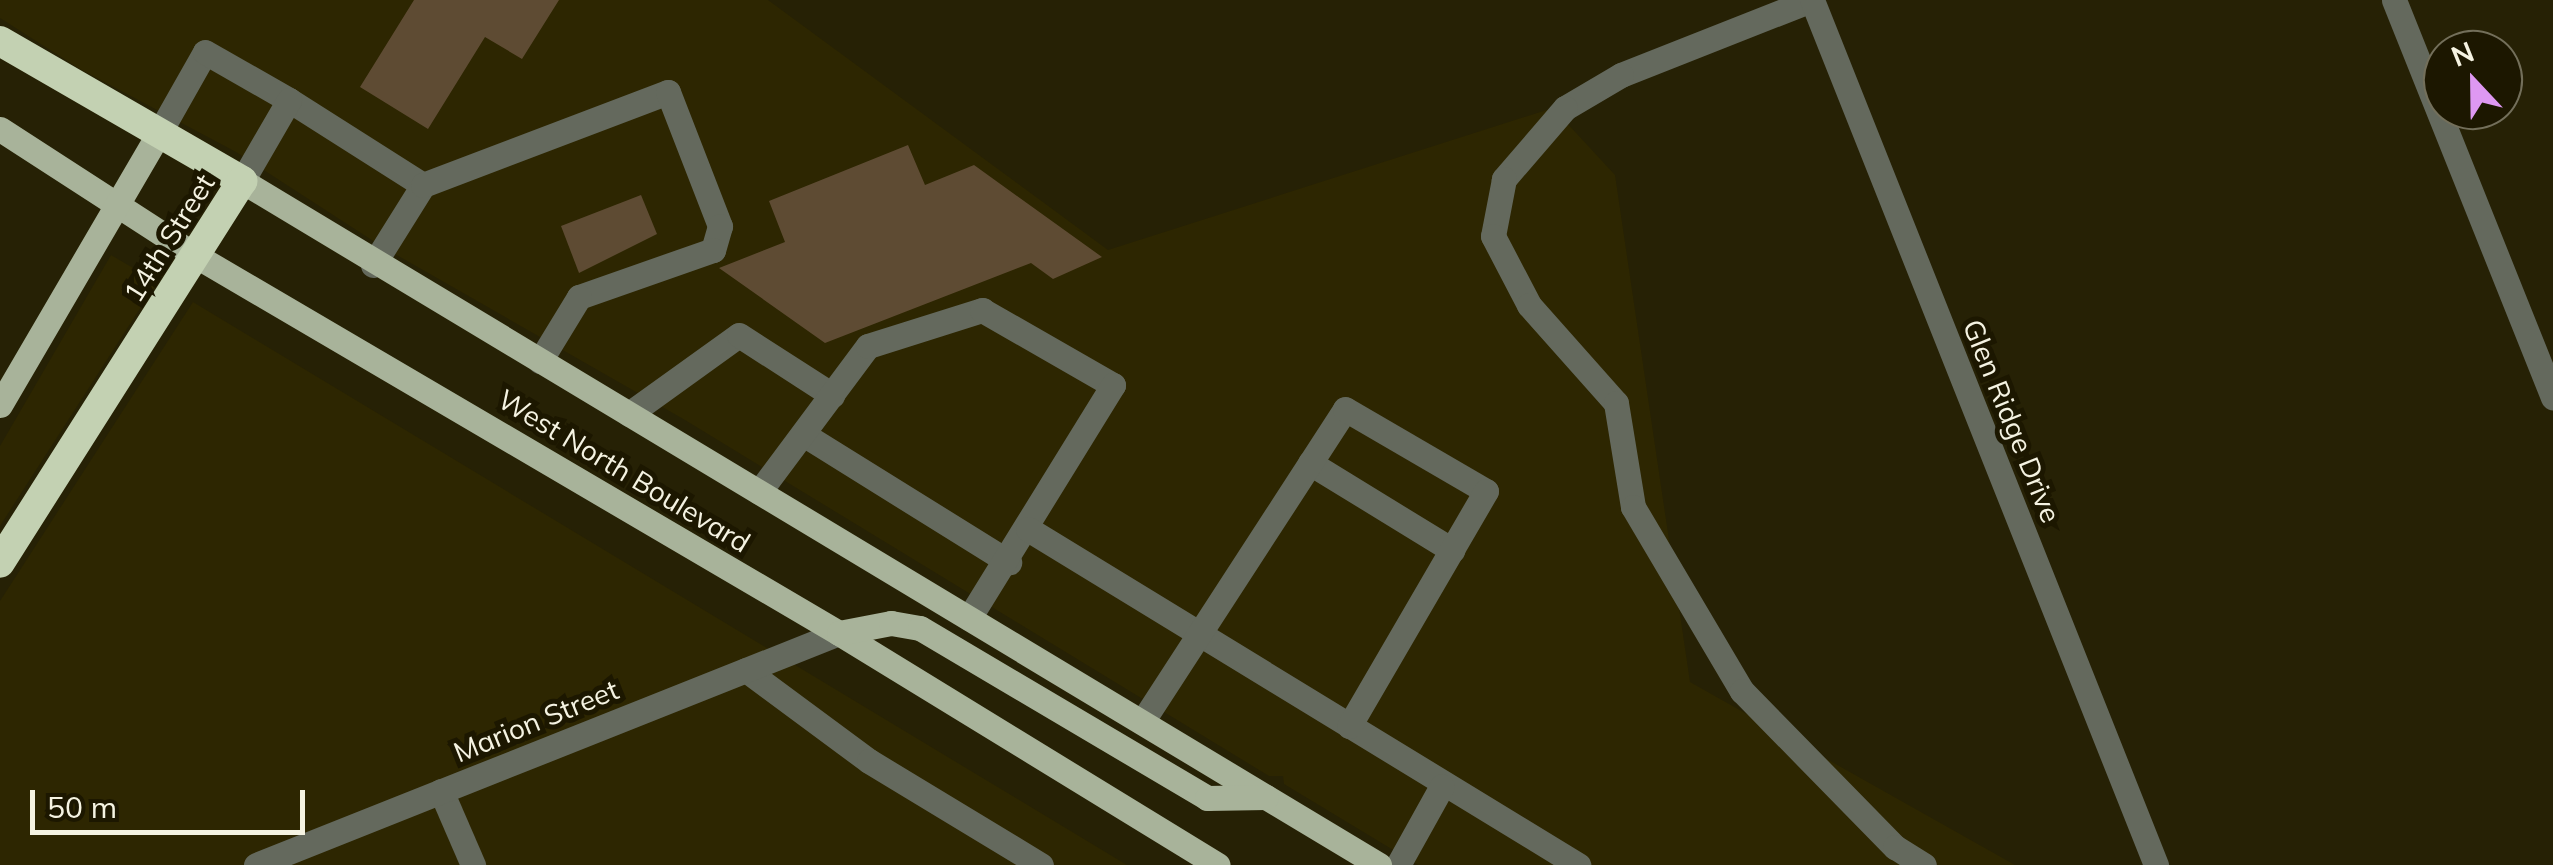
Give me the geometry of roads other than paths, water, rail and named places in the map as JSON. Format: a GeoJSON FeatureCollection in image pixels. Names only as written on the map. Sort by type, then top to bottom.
{"type":"FeatureCollection","features":[{"type":"Feature","properties":{"kind":"highway","name":"14th Street"},"geometry":{"type":"LineString","coordinates":[[0,42],[242,181],[0,563]]}},
{"type":"Feature","properties":{"kind":"main road","name":"West North Boulevard"},"geometry":{"type":"LineString","coordinates":[[0,129],[115,206],[839,633],[1217,865]]}},
{"type":"Feature","properties":{"kind":"main road"},"geometry":{"type":"LineString","coordinates":[[0,405],[158,134]]}},
{"type":"Feature","properties":{"kind":"main road","name":"West North Boulevard"},"geometry":{"type":"LineString","coordinates":[[242,181],[373,265],[760,492],[1379,865]]}},
{"type":"Feature","properties":{"kind":"main road"},"geometry":{"type":"LineString","coordinates":[[839,633],[890,623],[920,628],[1208,798],[1266,797]]}},
{"type":"Feature","properties":{"kind":"street"},"geometry":{"type":"LineString","coordinates":[[1812,0],[1621,75],[1564,108],[1504,179],[1493,236],[1529,306],[1616,403],[1632,508],[1742,691],[1896,847],[1924,865]]}},
{"type":"Feature","properties":{"kind":"street","name":"Glen Ridge Drive"},"geometry":{"type":"LineString","coordinates":[[1812,0],[2156,865]]}},
{"type":"Feature","properties":{"kind":"street"},"geometry":{"type":"LineString","coordinates":[[2394,0],[2553,397]]}},
{"type":"Feature","properties":{"kind":"street"},"geometry":{"type":"LineString","coordinates":[[158,134],[206,52],[423,185]]}},
{"type":"Feature","properties":{"kind":"street"},"geometry":{"type":"LineString","coordinates":[[373,265],[423,185],[668,92],[720,226],[713,250],[579,297],[540,361]]}},
{"type":"Feature","properties":{"kind":"street"},"geometry":{"type":"LineString","coordinates":[[242,181],[289,100]]}},
{"type":"Feature","properties":{"kind":"street"},"geometry":{"type":"LineString","coordinates":[[760,492],[868,346],[982,310],[1113,385],[1009,562],[969,618]]}},
{"type":"Feature","properties":{"kind":"street"},"geometry":{"type":"LineString","coordinates":[[629,414],[740,335],[832,395]]}},
{"type":"Feature","properties":{"kind":"street"},"geometry":{"type":"LineString","coordinates":[[1142,722],[1345,408],[1486,491],[1349,726]]}},
{"type":"Feature","properties":{"kind":"street"},"geometry":{"type":"LineString","coordinates":[[803,434],[1009,562]]}},
{"type":"Feature","properties":{"kind":"street"},"geometry":{"type":"LineString","coordinates":[[1310,463],[1452,550]]}},
{"type":"Feature","properties":{"kind":"street"},"geometry":{"type":"LineString","coordinates":[[1028,529],[1200,630],[1442,786],[1578,865]]}},
{"type":"Feature","properties":{"kind":"street","name":"Marion Street"},"geometry":{"type":"LineString","coordinates":[[256,865],[284,860],[441,791],[839,633]]}},
{"type":"Feature","properties":{"kind":"street"},"geometry":{"type":"LineString","coordinates":[[746,670],[869,761],[1041,865]]}},
{"type":"Feature","properties":{"kind":"street"},"geometry":{"type":"LineString","coordinates":[[1398,865],[1442,786]]}},
{"type":"Feature","properties":{"kind":"street"},"geometry":{"type":"LineString","coordinates":[[441,791],[473,865]]}}]}
